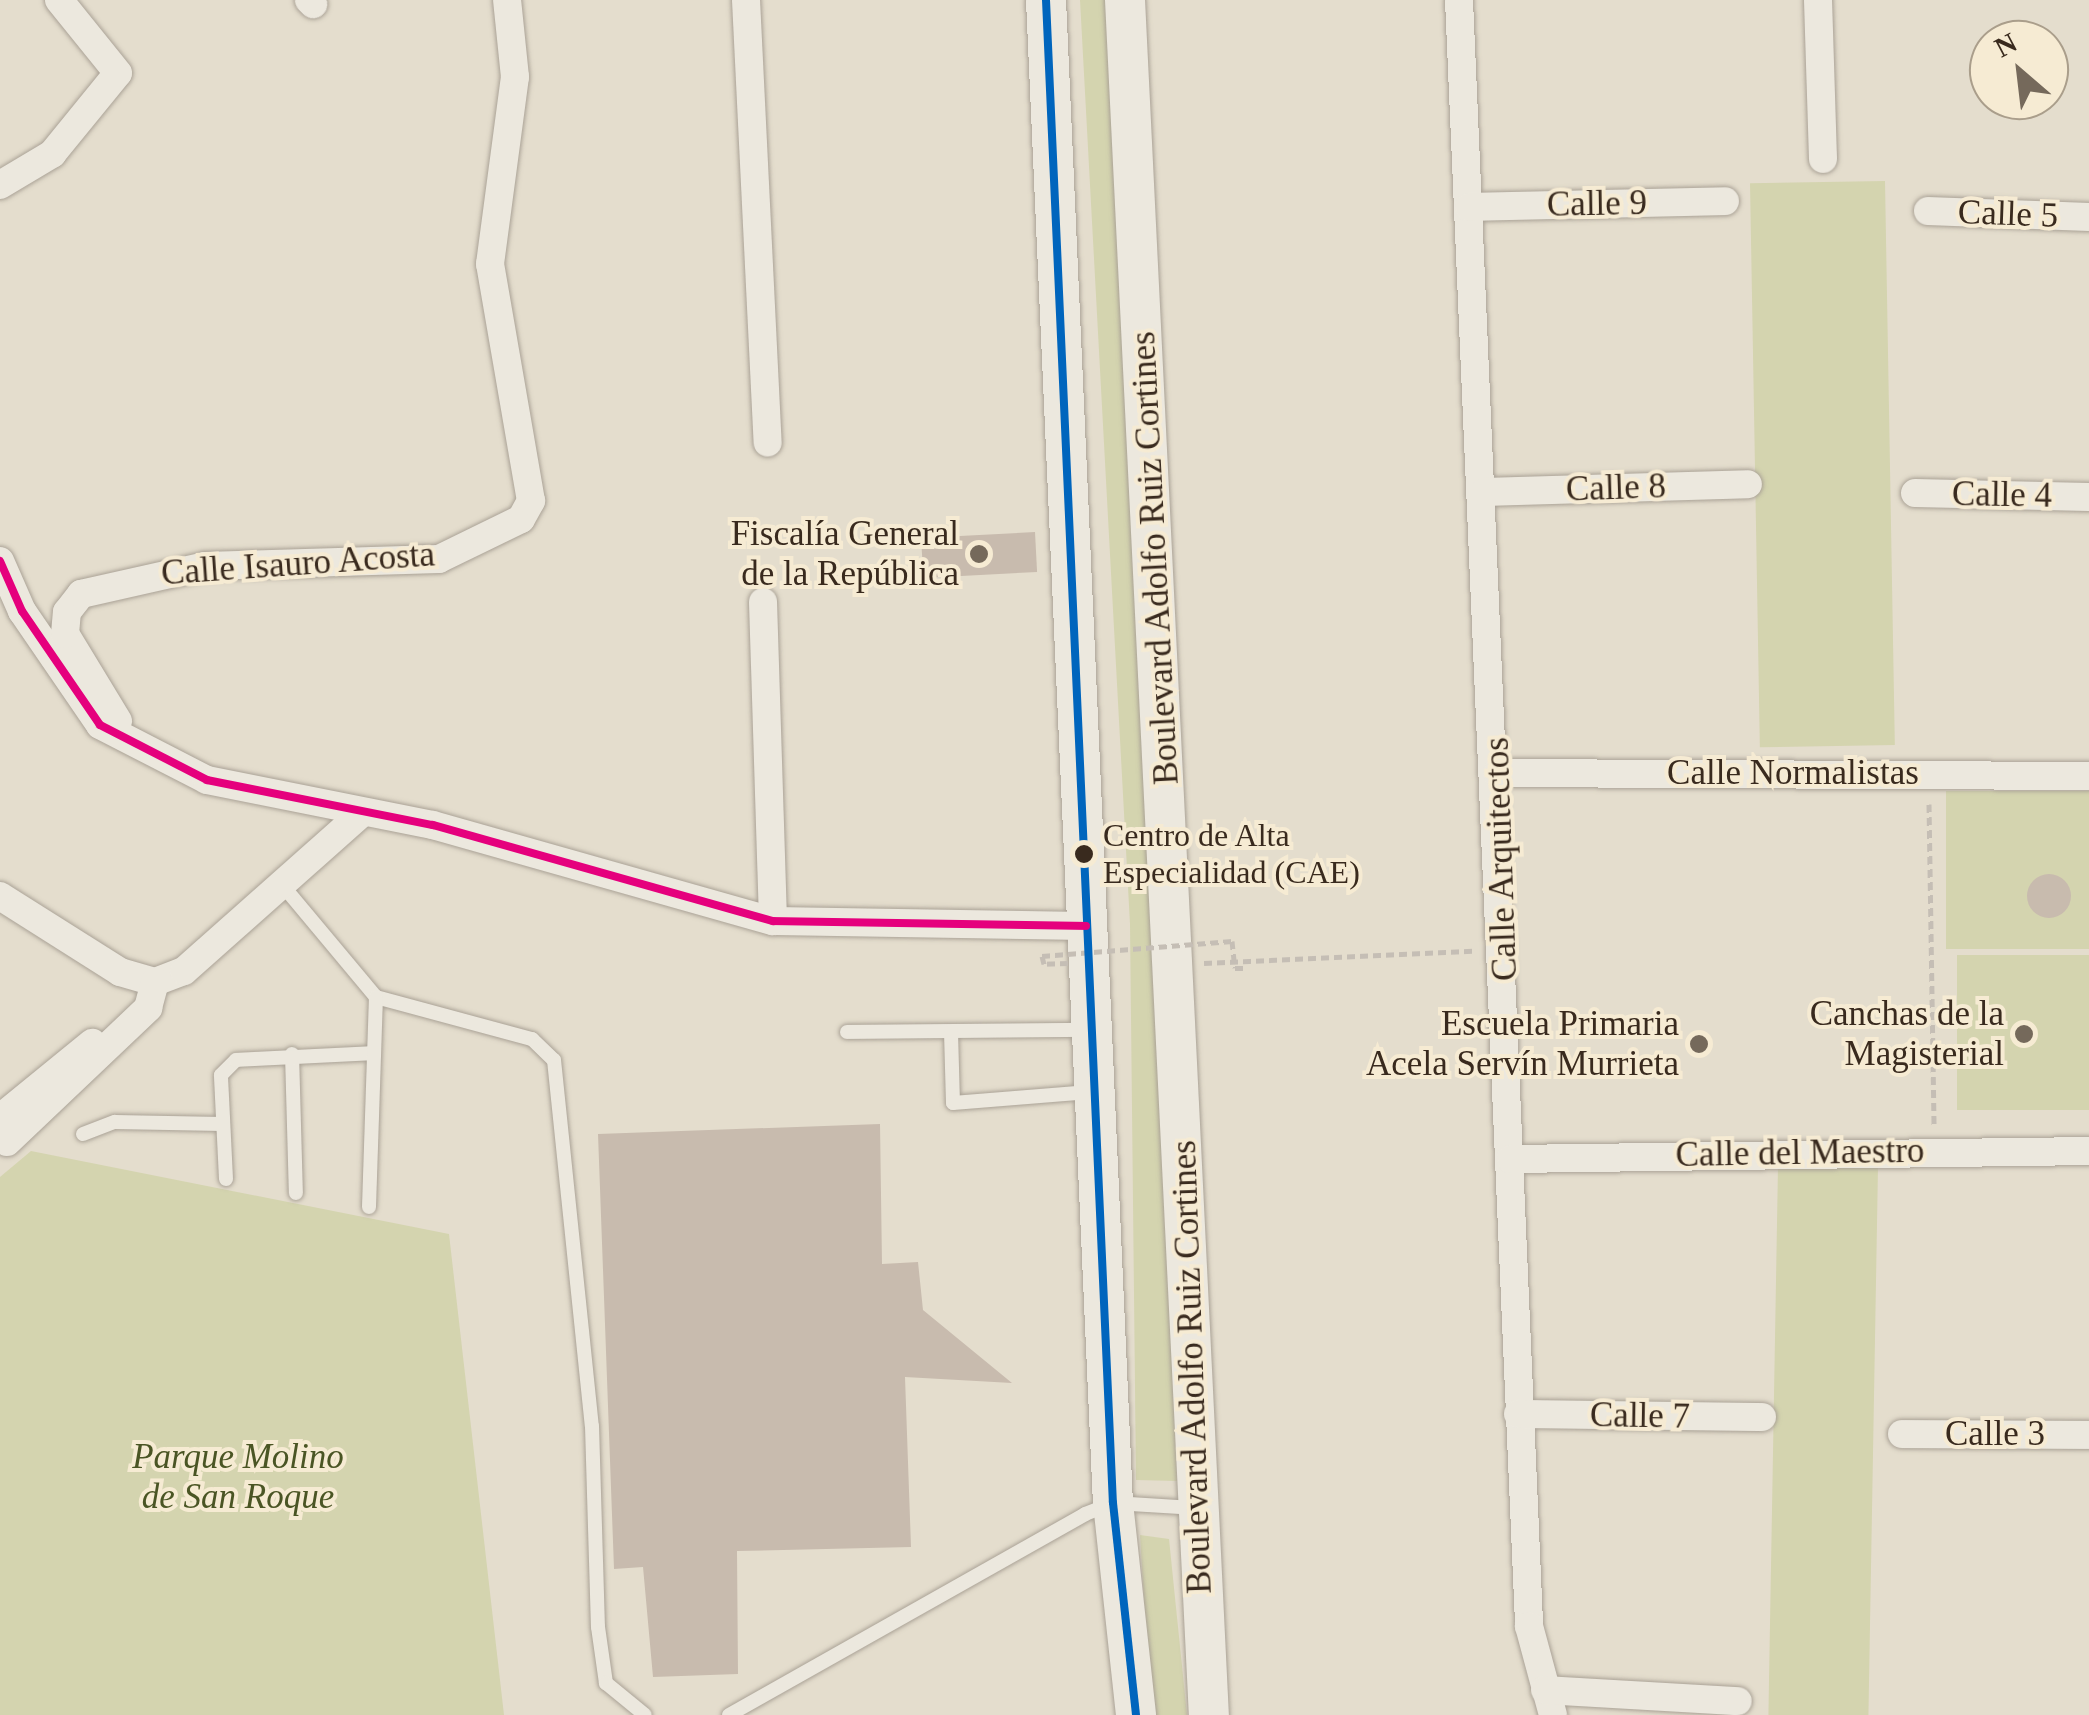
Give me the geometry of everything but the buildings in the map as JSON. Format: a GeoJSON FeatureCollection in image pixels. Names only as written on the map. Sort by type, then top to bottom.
{"type":"FeatureCollection","features":[{"type":"Feature","properties":{"kind":"main road"},"geometry":{"type":"LineString","coordinates":[[1046,0],[1113,1503],[1136,1715]]}},
{"type":"Feature","properties":{"kind":"main road","name":"Boulevard Adolfo Ruiz Cortines"},"geometry":{"type":"LineString","coordinates":[[1124,0],[1178,964],[1195,1508],[1209,1715]]}},
{"type":"Feature","properties":{"kind":"street"},"geometry":{"type":"LineString","coordinates":[[0,185],[52,154],[118,74],[60,0]]}},
{"type":"Feature","properties":{"kind":"street","name":"Calle Isauro Acosta"},"geometry":{"type":"LineString","coordinates":[[133,745],[65,634],[67,612],[81,594],[204,566],[438,559],[521,519],[534,478],[490,264],[515,76],[507,0]]}},
{"type":"Feature","properties":{"kind":"street"},"geometry":{"type":"LineString","coordinates":[[746,0],[768,442]]}},
{"type":"Feature","properties":{"kind":"street","name":"Calle Arquitectos"},"geometry":{"type":"LineString","coordinates":[[1459,0],[1506,950],[1518,1414],[1529,1626],[1549,1702]]}},
{"type":"Feature","properties":{"kind":"street"},"geometry":{"type":"LineString","coordinates":[[1818,0],[1822,159]]}},
{"type":"Feature","properties":{"kind":"street","name":"Calle 9"},"geometry":{"type":"LineString","coordinates":[[1469,207],[1724,201]]}},
{"type":"Feature","properties":{"kind":"street","name":"Calle 5"},"geometry":{"type":"LineString","coordinates":[[1928,210],[2089,217]]}},
{"type":"Feature","properties":{"kind":"street","name":"Calle 8"},"geometry":{"type":"LineString","coordinates":[[1484,492],[1748,484]]}},
{"type":"Feature","properties":{"kind":"street","name":"Calle 4"},"geometry":{"type":"LineString","coordinates":[[1915,493],[2089,497]]}},
{"type":"Feature","properties":{"kind":"street"},"geometry":{"type":"LineString","coordinates":[[0,561],[22,611],[100,726],[207,780],[361,814],[433,825],[773,921],[1086,926]]}},
{"type":"Feature","properties":{"kind":"street"},"geometry":{"type":"LineString","coordinates":[[763,602],[773,921]]}},
{"type":"Feature","properties":{"kind":"street","name":"Calle Normalistas"},"geometry":{"type":"LineString","coordinates":[[1497,773],[2089,776]]}},
{"type":"Feature","properties":{"kind":"street"},"geometry":{"type":"LineString","coordinates":[[3,1130],[152,995],[184,971],[278,880],[361,814]]}},
{"type":"Feature","properties":{"kind":"street"},"geometry":{"type":"LineString","coordinates":[[0,896],[152,995]]}},
{"type":"Feature","properties":{"kind":"street","name":"Calle del Maestro"},"geometry":{"type":"LineString","coordinates":[[1510,1159],[2089,1152]]}},
{"type":"Feature","properties":{"kind":"street","name":"Calle 7"},"geometry":{"type":"LineString","coordinates":[[1518,1414],[1762,1417]]}},
{"type":"Feature","properties":{"kind":"street","name":"Calle 3"},"geometry":{"type":"LineString","coordinates":[[1902,1434],[2089,1435]]}},
{"type":"Feature","properties":{"kind":"street"},"geometry":{"type":"LineString","coordinates":[[1549,1702],[1738,1701]]}},
{"type":"Feature","properties":{"kind":"lane"},"geometry":{"type":"LineString","coordinates":[[278,880],[376,997],[532,1040],[554,1060],[592,1426],[598,1627],[606,1682],[645,1715]]}},
{"type":"Feature","properties":{"kind":"lane"},"geometry":{"type":"LineString","coordinates":[[369,1206],[376,997]]}},
{"type":"Feature","properties":{"kind":"lane"},"geometry":{"type":"LineString","coordinates":[[847,1032],[1091,1030]]}},
{"type":"Feature","properties":{"kind":"lane"},"geometry":{"type":"LineString","coordinates":[[952,1032],[952,1103],[1094,1092]]}},
{"type":"Feature","properties":{"kind":"lane"},"geometry":{"type":"LineString","coordinates":[[226,1179],[221,1076],[236,1060],[292,1054],[374,1053]]}},
{"type":"Feature","properties":{"kind":"lane"},"geometry":{"type":"LineString","coordinates":[[292,1054],[296,1192]]}},
{"type":"Feature","properties":{"kind":"lane"},"geometry":{"type":"LineString","coordinates":[[83,1134],[116,1122],[222,1124]]}},
{"type":"Feature","properties":{"kind":"lane"},"geometry":{"type":"LineString","coordinates":[[729,1715],[1113,1503],[1195,1508]]}},
{"type":"Feature","properties":{"kind":"path"},"geometry":{"type":"LineString","coordinates":[[1928,773],[1934,1151]]}},
{"type":"Feature","properties":{"kind":"path"},"geometry":{"type":"LineString","coordinates":[[1068,963],[1044,964],[1042,956],[1232,941],[1236,968],[1243,968],[1248,961]]}},
{"type":"Feature","properties":{"kind":"path"},"geometry":{"type":"LineString","coordinates":[[1178,964],[1506,950]]}},
{"type":"Feature","properties":{"kind":"green space"},"geometry":{"type":"Polygon","coordinates":[[[1080,0],[1111,0],[1170,1175],[1177,1481],[1136,1480],[1130,924],[1080,0]]]}},
{"type":"Feature","properties":{"kind":"green space"},"geometry":{"type":"Polygon","coordinates":[[[1885,181],[1895,745],[1760,747],[1750,183],[1885,181]]]}},
{"type":"Feature","properties":{"kind":"green space"},"geometry":{"type":"Polygon","coordinates":[[[1946,791],[2089,791],[2089,949],[1946,949],[1946,791]]]}},
{"type":"Feature","properties":{"kind":"green space","name":"Canchas de la Magisterial"},"geometry":{"type":"Polygon","coordinates":[[[1957,955],[2089,955],[2089,1110],[1957,1110],[1957,955]]]}},
{"type":"Feature","properties":{"kind":"green space","name":"Parque Molino de San Roque"},"geometry":{"type":"Polygon","coordinates":[[[31,1151],[449,1234],[504,1715],[0,1715],[0,1177],[31,1151]]]}},
{"type":"Feature","properties":{"kind":"green space"},"geometry":{"type":"Polygon","coordinates":[[[1778,1166],[1878,1168],[1868,1715],[1768,1715],[1778,1166]]]}},
{"type":"Feature","properties":{"kind":"green space"},"geometry":{"type":"Polygon","coordinates":[[[1140,1535],[1169,1539],[1187,1715],[1151,1715],[1140,1535]]]}},
{"type":"Feature","properties":{"kind":"transit line"},"geometry":{"type":"LineString","coordinates":[[1046,0],[1113,1503],[1136,1715]]}},
{"type":"Feature","properties":{"kind":"transit line"},"geometry":{"type":"LineString","coordinates":[[0,561],[22,611],[100,725],[207,780],[433,825],[773,921],[1086,926]]}},
{"type":"Feature","properties":{"kind":"place","name":"Fiscalía General de la República"},"geometry":{"type":"Point","coordinates":[979,554]}},
{"type":"Feature","properties":{"kind":"place","name":"Centro de Alta Especialidad (CAE)"},"geometry":{"type":"Point","coordinates":[1084,854]}},
{"type":"Feature","properties":{"kind":"place","name":"Canchas de la Magisterial"},"geometry":{"type":"Point","coordinates":[2024,1034]}},
{"type":"Feature","properties":{"kind":"place","name":"Escuela Primaria Acela Servín Murrieta"},"geometry":{"type":"Point","coordinates":[1699,1044]}}]}
